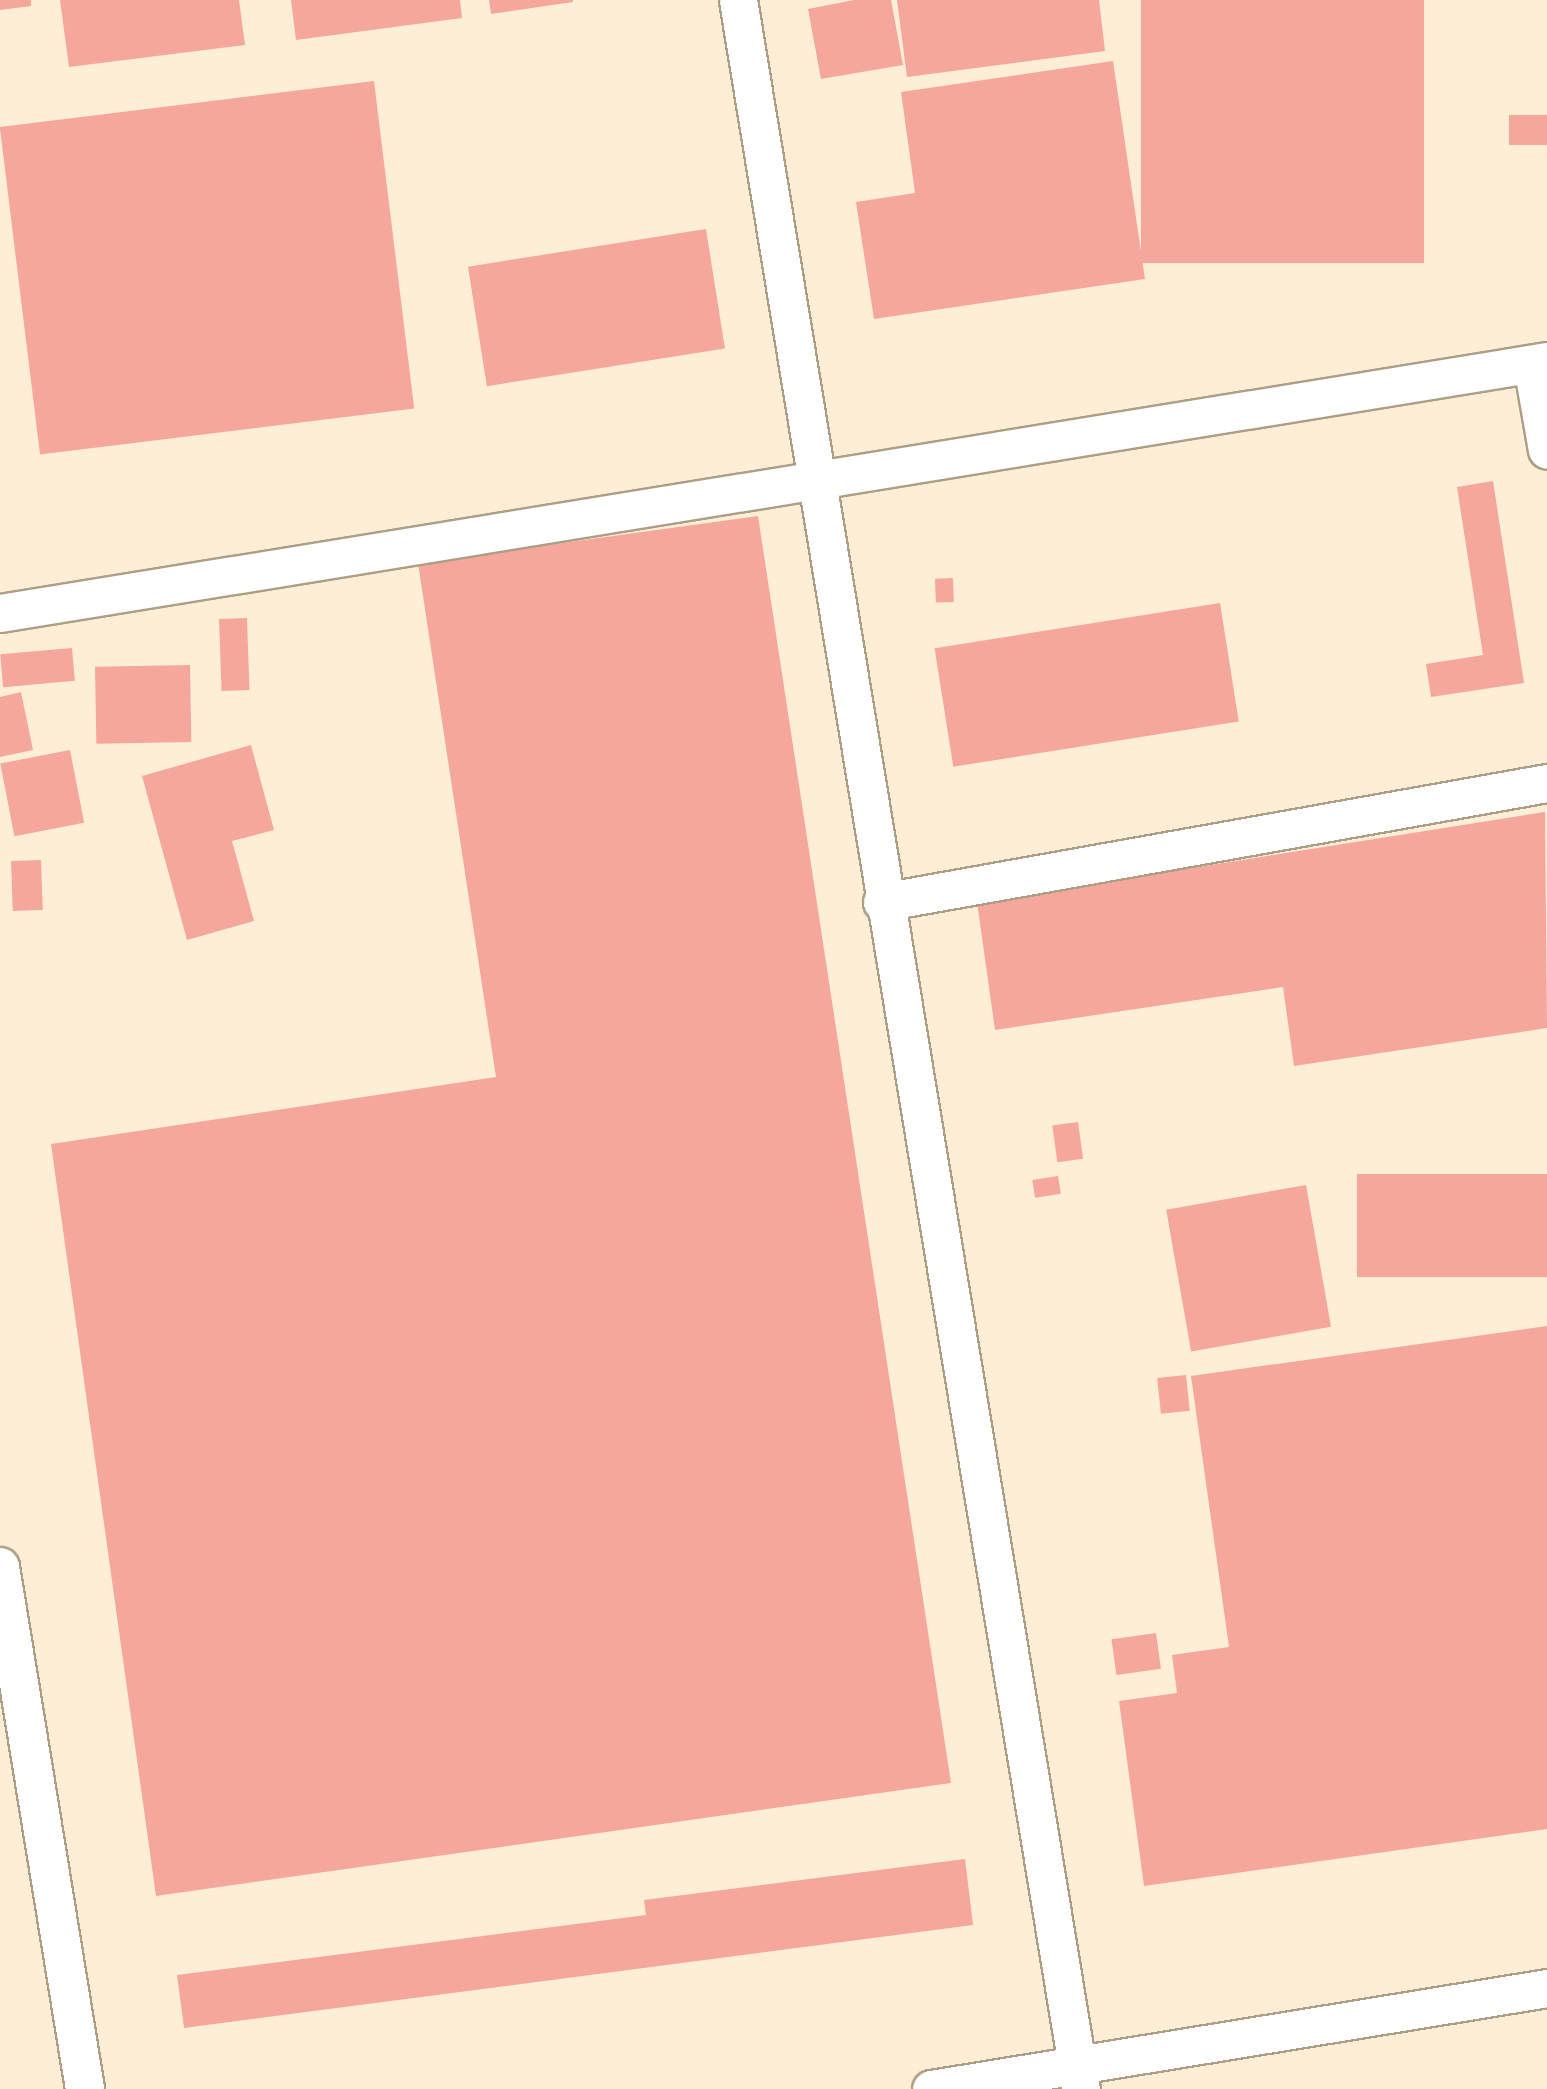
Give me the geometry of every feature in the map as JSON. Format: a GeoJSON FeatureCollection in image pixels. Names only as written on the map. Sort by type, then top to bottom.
{"type":"FeatureCollection","features":[{"type":"Feature","properties":{"kind":"street"},"geometry":{"type":"LineString","coordinates":[[738,0],[811,478],[1079,2079]]}},
{"type":"Feature","properties":{"kind":"street"},"geometry":{"type":"LineString","coordinates":[[0,613],[811,478],[1540,362],[1547,450]]}},
{"type":"Feature","properties":{"kind":"street"},"geometry":{"type":"LineString","coordinates":[[882,902],[1547,783]]}},
{"type":"Feature","properties":{"kind":"street"},"geometry":{"type":"LineString","coordinates":[[0,1567],[85,2089]]}},
{"type":"Feature","properties":{"kind":"street"},"geometry":{"type":"LineString","coordinates":[[931,2089],[1079,2079],[1547,1988]]}},
{"type":"Feature","properties":{"kind":"building"},"geometry":{"type":"Polygon","coordinates":[[[0,0],[31,0],[31,6],[0,10],[0,0]]]}},
{"type":"Feature","properties":{"kind":"building"},"geometry":{"type":"Polygon","coordinates":[[[60,0],[239,0],[245,45],[69,67],[60,0]]]}},
{"type":"Feature","properties":{"kind":"building"},"geometry":{"type":"Polygon","coordinates":[[[291,0],[460,0],[462,18],[296,40],[291,0]]]}},
{"type":"Feature","properties":{"kind":"building"},"geometry":{"type":"Polygon","coordinates":[[[489,0],[573,0],[573,2],[491,14],[489,0]]]}},
{"type":"Feature","properties":{"kind":"building"},"geometry":{"type":"Polygon","coordinates":[[[854,0],[891,0],[903,65],[821,79],[808,9],[854,0]]]}},
{"type":"Feature","properties":{"kind":"building"},"geometry":{"type":"Polygon","coordinates":[[[897,0],[1099,0],[1105,51],[907,77],[897,0]]]}},
{"type":"Feature","properties":{"kind":"building"},"geometry":{"type":"Polygon","coordinates":[[[1141,0],[1424,0],[1424,263],[1141,263],[1141,0]]]}},
{"type":"Feature","properties":{"kind":"building"},"geometry":{"type":"Polygon","coordinates":[[[1113,61],[1145,279],[874,319],[856,202],[915,193],[901,92],[1113,61]]]}},
{"type":"Feature","properties":{"kind":"building"},"geometry":{"type":"Polygon","coordinates":[[[374,81],[414,409],[40,454],[0,127],[374,81]]]}},
{"type":"Feature","properties":{"kind":"building"},"geometry":{"type":"Polygon","coordinates":[[[1509,115],[1547,115],[1547,145],[1509,145],[1509,115]]]}},
{"type":"Feature","properties":{"kind":"building"},"geometry":{"type":"Polygon","coordinates":[[[706,229],[725,349],[487,386],[468,267],[706,229]]]}},
{"type":"Feature","properties":{"kind":"building"},"geometry":{"type":"Polygon","coordinates":[[[1493,481],[1524,683],[1431,697],[1426,664],[1483,655],[1457,487],[1493,481]]]}},
{"type":"Feature","properties":{"kind":"building"},"geometry":{"type":"Polygon","coordinates":[[[758,516],[951,1783],[156,1896],[51,1144],[496,1077],[418,563],[758,516]]]}},
{"type":"Feature","properties":{"kind":"building"},"geometry":{"type":"Polygon","coordinates":[[[953,578],[954,602],[936,603],[935,579],[953,578]]]}},
{"type":"Feature","properties":{"kind":"building"},"geometry":{"type":"Polygon","coordinates":[[[1220,603],[1239,722],[953,767],[935,648],[1220,603]]]}},
{"type":"Feature","properties":{"kind":"building"},"geometry":{"type":"Polygon","coordinates":[[[247,618],[250,690],[222,691],[219,619],[247,618]]]}},
{"type":"Feature","properties":{"kind":"building"},"geometry":{"type":"Polygon","coordinates":[[[72,648],[75,681],[3,687],[0,654],[72,648]]]}},
{"type":"Feature","properties":{"kind":"building"},"geometry":{"type":"Polygon","coordinates":[[[190,665],[191,742],[96,744],[95,667],[190,665]]]}},
{"type":"Feature","properties":{"kind":"building"},"geometry":{"type":"Polygon","coordinates":[[[21,692],[33,750],[0,757],[0,697],[21,692]]]}},
{"type":"Feature","properties":{"kind":"building"},"geometry":{"type":"Polygon","coordinates":[[[251,745],[274,830],[232,841],[254,921],[187,940],[142,776],[251,745]]]}},
{"type":"Feature","properties":{"kind":"building"},"geometry":{"type":"Polygon","coordinates":[[[70,750],[84,823],[14,836],[0,764],[70,750]]]}},
{"type":"Feature","properties":{"kind":"building"},"geometry":{"type":"Polygon","coordinates":[[[1545,812],[1547,1028],[1294,1066],[1283,987],[995,1030],[977,902],[1545,812]]]}},
{"type":"Feature","properties":{"kind":"building"},"geometry":{"type":"Polygon","coordinates":[[[41,860],[43,910],[13,911],[11,861],[41,860]]]}},
{"type":"Feature","properties":{"kind":"building"},"geometry":{"type":"Polygon","coordinates":[[[1078,1122],[1083,1159],[1057,1162],[1052,1126],[1078,1122]]]}},
{"type":"Feature","properties":{"kind":"building"},"geometry":{"type":"Polygon","coordinates":[[[1357,1174],[1547,1174],[1547,1277],[1357,1277],[1357,1174]]]}},
{"type":"Feature","properties":{"kind":"building"},"geometry":{"type":"Polygon","coordinates":[[[1058,1176],[1061,1194],[1035,1198],[1032,1180],[1058,1176]]]}},
{"type":"Feature","properties":{"kind":"building"},"geometry":{"type":"Polygon","coordinates":[[[1306,1185],[1331,1327],[1191,1351],[1166,1210],[1306,1185]]]}},
{"type":"Feature","properties":{"kind":"building"},"geometry":{"type":"Polygon","coordinates":[[[1547,1326],[1547,1829],[1144,1886],[1119,1701],[1177,1693],[1172,1655],[1229,1647],[1191,1376],[1547,1326]]]}},
{"type":"Feature","properties":{"kind":"building"},"geometry":{"type":"Polygon","coordinates":[[[1186,1375],[1190,1411],[1161,1414],[1157,1378],[1186,1375]]]}},
{"type":"Feature","properties":{"kind":"building"},"geometry":{"type":"Polygon","coordinates":[[[1156,1633],[1161,1669],[1116,1675],[1111,1639],[1156,1633]]]}},
{"type":"Feature","properties":{"kind":"building"},"geometry":{"type":"Polygon","coordinates":[[[965,1859],[973,1925],[184,2028],[177,1975],[646,1915],[644,1900],[965,1859]]]}}]}
